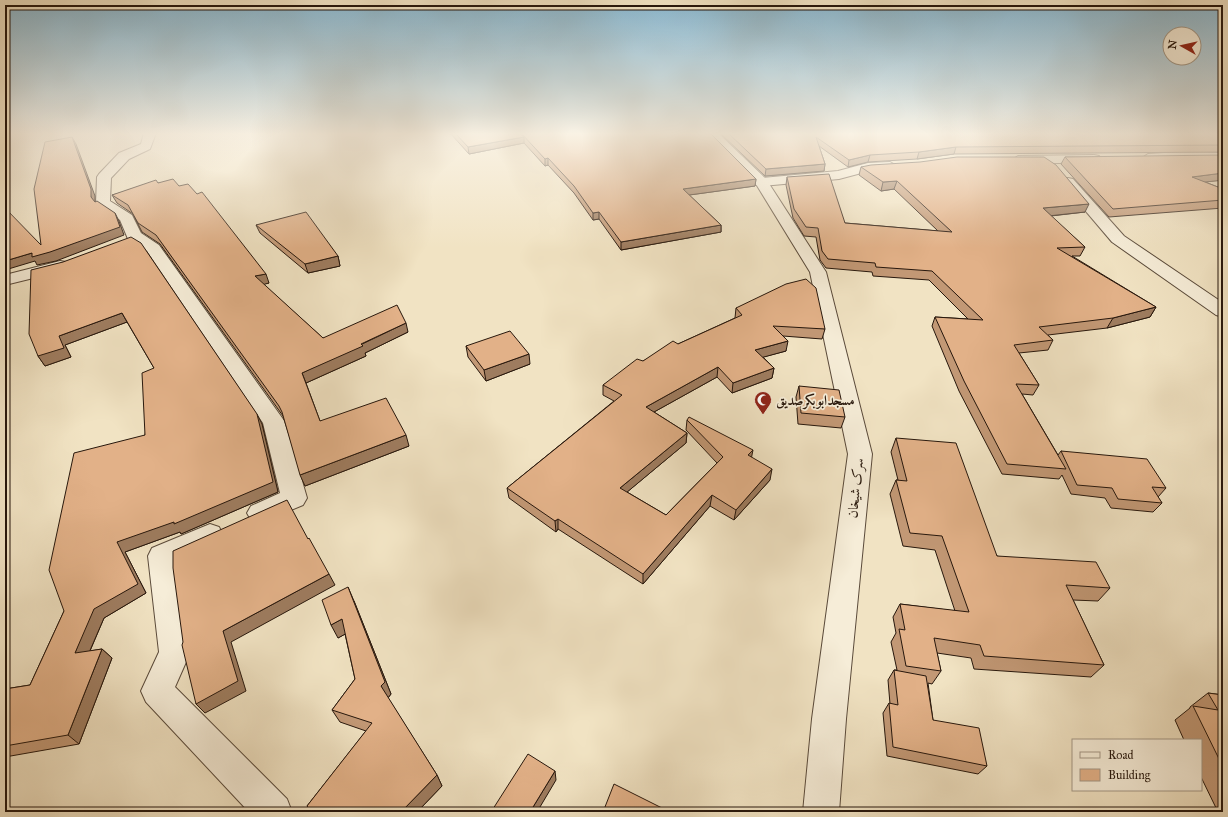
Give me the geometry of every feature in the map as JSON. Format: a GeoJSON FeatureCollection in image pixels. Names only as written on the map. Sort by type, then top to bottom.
{"type":"FeatureCollection","features":[{"type":"Feature","properties":{"kind":"street"},"geometry":{"type":"LineString","coordinates":[[110,171],[104,177],[103,203],[127,218],[134,236],[129,240],[154,248],[274,422],[294,498],[162,556],[175,652],[157,691],[274,812]]}},
{"type":"Feature","properties":{"kind":"street","name":"سرک شیخان"},"geometry":{"type":"LineString","coordinates":[[750,171],[761,182],[818,272],[860,454],[829,719],[821,812]]}},
{"type":"Feature","properties":{"kind":"street"},"geometry":{"type":"LineString","coordinates":[[761,182],[839,175],[853,171]]}},
{"type":"Feature","properties":{"kind":"street"},"geometry":{"type":"LineString","coordinates":[[1060,171],[1118,239],[1223,311]]}},
{"type":"Feature","properties":{"kind":"street"},"geometry":{"type":"LineString","coordinates":[[5,280],[62,266],[77,260]]}},
{"type":"Feature","properties":{"kind":"building"},"geometry":{"type":"Polygon","coordinates":[[[38,171],[84,171],[91,189],[91,197],[95,202],[97,201],[115,213],[120,227],[50,252],[32,257],[32,253],[5,261],[5,208],[41,245],[34,189],[38,171]]]}},
{"type":"Feature","properties":{"kind":"building"},"geometry":{"type":"Polygon","coordinates":[[[560,171],[748,171],[756,179],[683,189],[721,225],[621,242],[599,212],[593,213],[574,186],[560,171]]]}},
{"type":"Feature","properties":{"kind":"building"},"geometry":{"type":"Polygon","coordinates":[[[867,171],[1061,171],[1089,204],[1043,208],[1085,247],[1057,248],[1156,307],[1113,318],[1039,327],[1053,340],[1014,345],[1039,385],[1016,384],[1066,469],[1007,464],[964,381],[935,317],[983,320],[932,271],[876,267],[875,263],[828,259],[822,251],[818,228],[806,227],[794,209],[787,177],[829,174],[845,223],[952,232],[897,181],[883,182],[867,171]]]}},
{"type":"Feature","properties":{"kind":"building"},"geometry":{"type":"Polygon","coordinates":[[[1078,171],[1223,171],[1223,173],[1192,177],[1223,189],[1223,200],[1113,209],[1078,171]]]}},
{"type":"Feature","properties":{"kind":"building"},"geometry":{"type":"Polygon","coordinates":[[[173,179],[179,186],[188,184],[197,194],[202,192],[266,274],[255,276],[323,338],[397,305],[406,323],[361,344],[363,346],[302,373],[320,421],[386,398],[406,435],[300,475],[279,406],[156,235],[138,223],[128,205],[112,195],[156,180],[158,183],[173,179]]]}},
{"type":"Feature","properties":{"kind":"building"},"geometry":{"type":"Polygon","coordinates":[[[306,212],[338,256],[305,264],[256,225],[306,212]]]}},
{"type":"Feature","properties":{"kind":"building"},"geometry":{"type":"Polygon","coordinates":[[[131,237],[141,243],[257,414],[273,482],[174,524],[174,522],[117,542],[138,584],[94,609],[75,653],[102,649],[68,735],[5,746],[5,689],[30,685],[64,611],[49,570],[74,453],[145,435],[142,373],[154,368],[122,313],[59,336],[64,348],[38,356],[29,334],[31,270],[63,262],[131,237]]]}},
{"type":"Feature","properties":{"kind":"building"},"geometry":{"type":"Polygon","coordinates":[[[806,279],[816,288],[825,329],[773,326],[788,341],[755,350],[774,368],[733,383],[718,367],[646,407],[687,433],[620,488],[666,515],[723,457],[687,420],[689,417],[753,450],[748,455],[772,469],[736,510],[712,495],[643,574],[558,519],[555,521],[507,488],[622,395],[603,385],[637,359],[643,361],[673,341],[678,344],[742,315],[736,308],[786,284],[806,279]]]}},
{"type":"Feature","properties":{"kind":"building"},"geometry":{"type":"Polygon","coordinates":[[[510,331],[529,354],[484,370],[466,346],[510,331]]]}},
{"type":"Feature","properties":{"kind":"building"},"geometry":{"type":"Polygon","coordinates":[[[799,386],[839,390],[845,417],[801,413],[799,386]]]}},
{"type":"Feature","properties":{"kind":"building"},"geometry":{"type":"Polygon","coordinates":[[[896,438],[956,443],[997,556],[1096,562],[1110,588],[1066,585],[1104,665],[984,656],[980,645],[934,638],[941,671],[906,666],[899,629],[905,630],[900,604],[969,612],[942,536],[910,533],[896,480],[907,481],[896,438]]]}},
{"type":"Feature","properties":{"kind":"building"},"geometry":{"type":"Polygon","coordinates":[[[1061,451],[1147,459],[1166,488],[1152,487],[1162,503],[1118,499],[1112,488],[1077,485],[1061,451]]]}},
{"type":"Feature","properties":{"kind":"building"},"geometry":{"type":"Polygon","coordinates":[[[287,500],[329,574],[223,631],[238,681],[196,704],[182,645],[183,642],[173,568],[173,551],[287,500]]]}},
{"type":"Feature","properties":{"kind":"building"},"geometry":{"type":"Polygon","coordinates":[[[348,587],[385,682],[381,686],[437,775],[401,812],[312,812],[307,806],[372,723],[332,710],[355,679],[342,619],[331,625],[322,600],[348,587]]]}},
{"type":"Feature","properties":{"kind":"building"},"geometry":{"type":"Polygon","coordinates":[[[894,670],[926,676],[933,720],[979,728],[987,766],[893,747],[889,703],[898,705],[894,670]]]}},
{"type":"Feature","properties":{"kind":"building"},"geometry":{"type":"Polygon","coordinates":[[[1208,693],[1223,695],[1223,767],[1193,706],[1218,710],[1208,693]]]}},
{"type":"Feature","properties":{"kind":"building"},"geometry":{"type":"Polygon","coordinates":[[[528,754],[555,771],[530,812],[491,812],[528,754]]]}},
{"type":"Feature","properties":{"kind":"building"},"geometry":{"type":"Polygon","coordinates":[[[614,784],[670,812],[603,812],[614,784]]]}},
{"type":"Feature","properties":{"kind":"place","name":"مسجدابوبکرصدیق"},"geometry":{"type":"Point","coordinates":[763,415]}}]}
